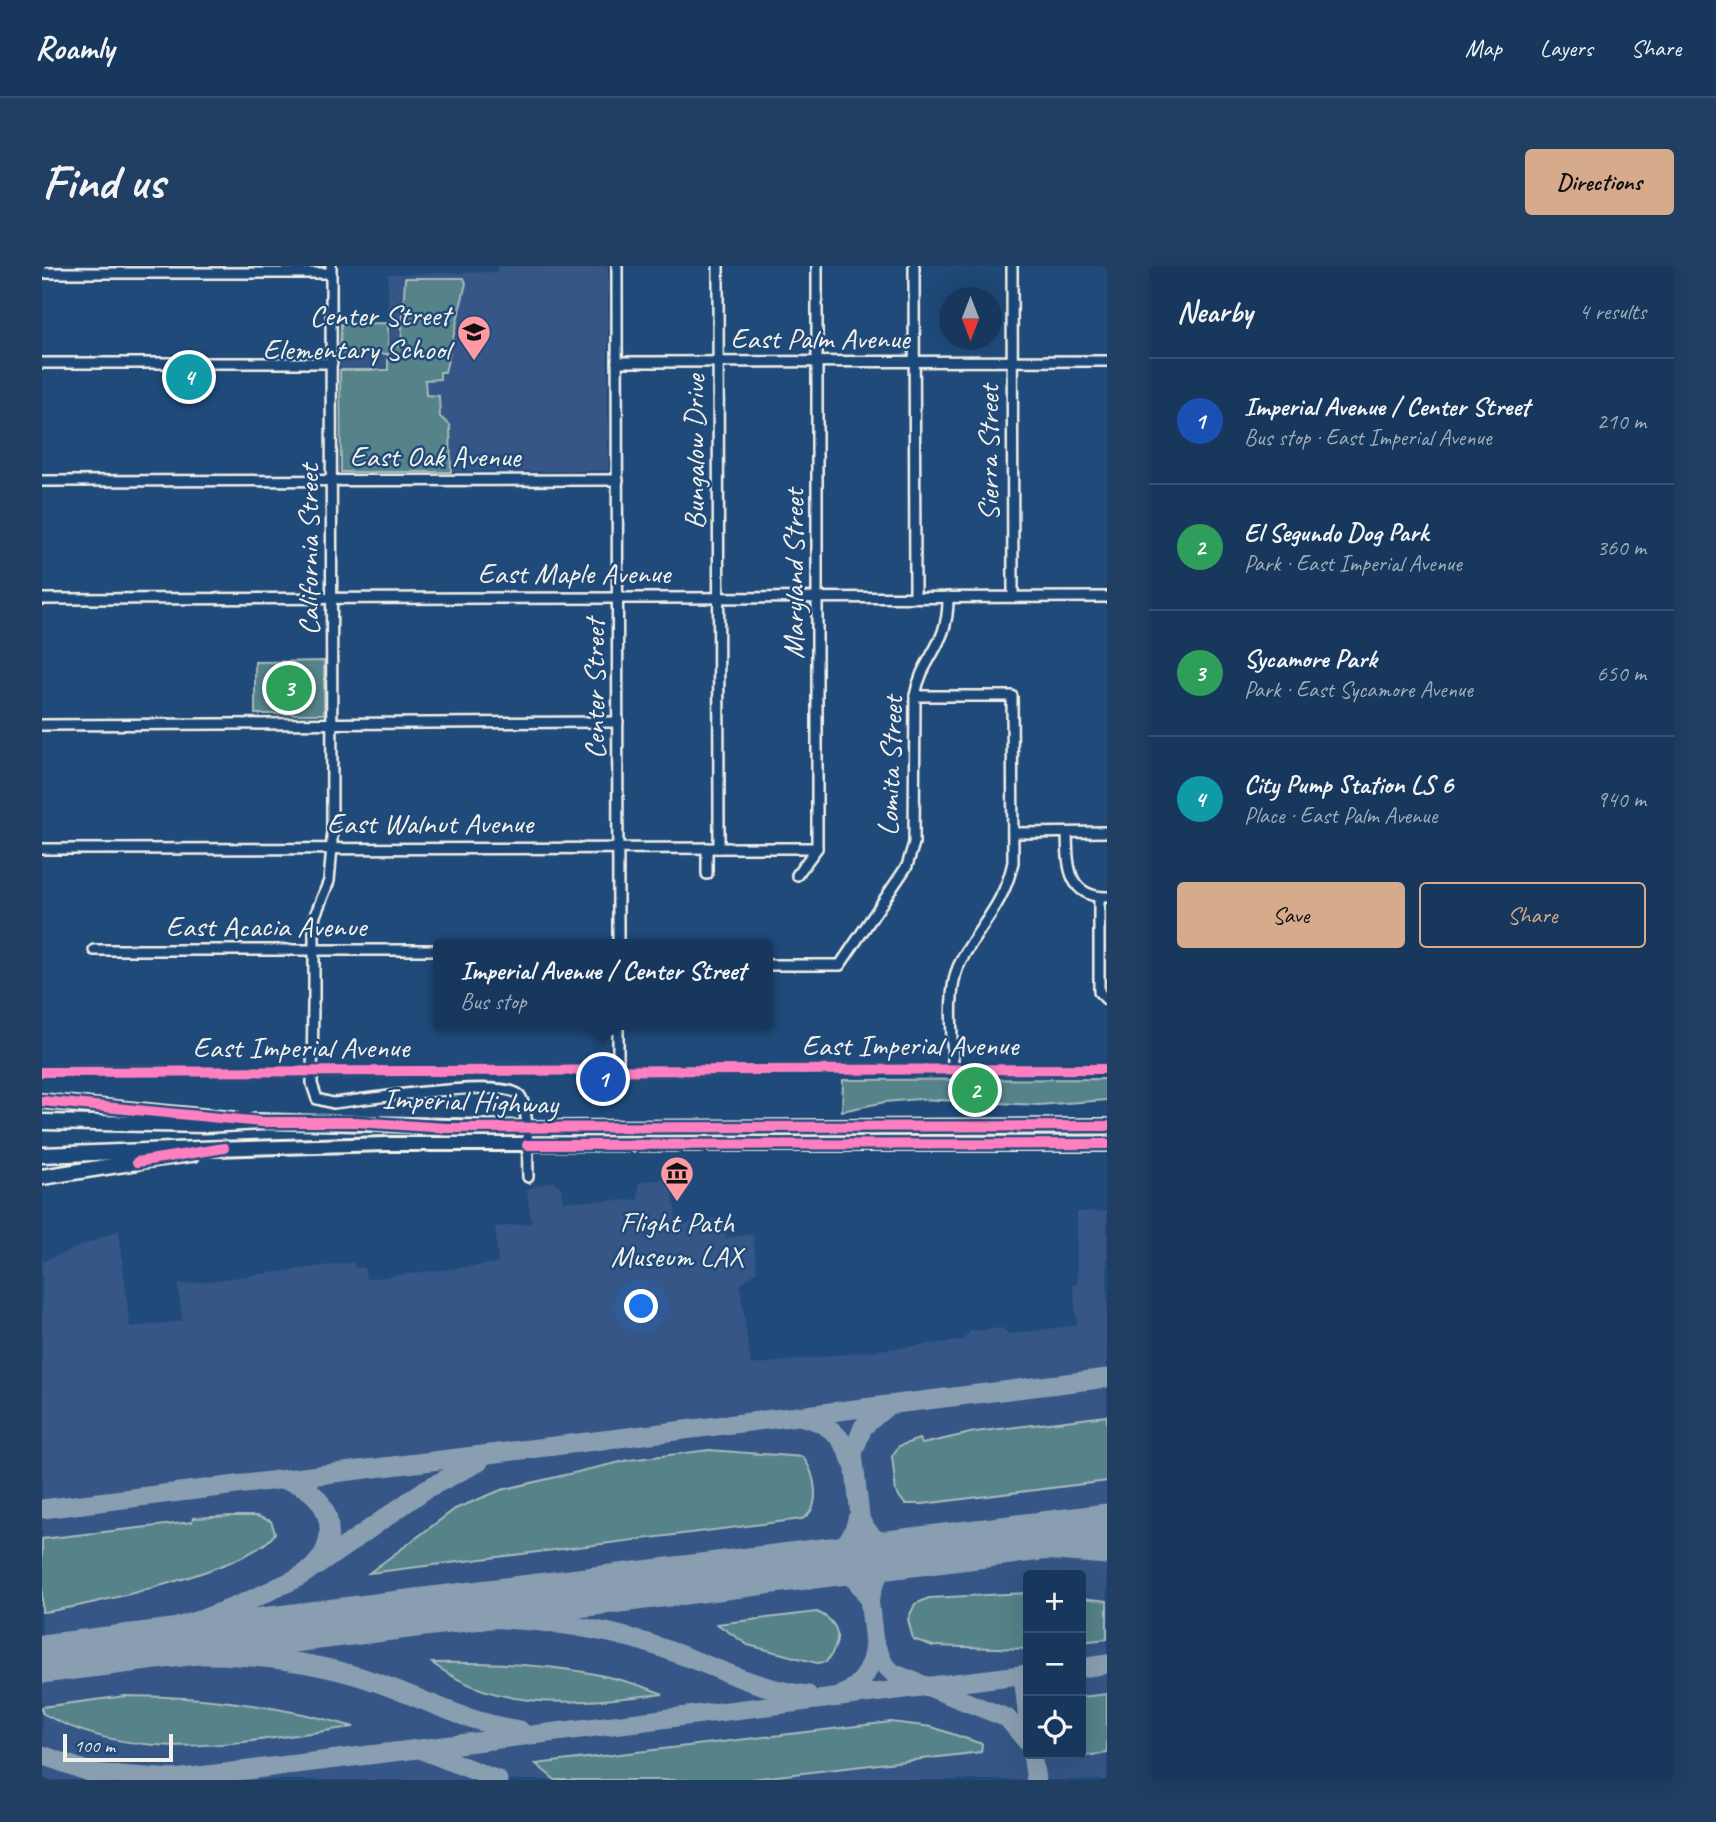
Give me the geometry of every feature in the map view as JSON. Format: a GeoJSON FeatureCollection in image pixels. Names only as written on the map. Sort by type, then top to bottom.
{"type":"FeatureCollection","features":[{"type":"Feature","properties":{"kind":"highway"},"geometry":{"type":"LineString","coordinates":[[42,1122],[205,1125],[262,1122]]}},
{"type":"Feature","properties":{"kind":"highway"},"geometry":{"type":"LineString","coordinates":[[42,1155],[224,1148]]}},
{"type":"Feature","properties":{"kind":"highway"},"geometry":{"type":"LineString","coordinates":[[42,1177],[137,1162]]}},
{"type":"Feature","properties":{"kind":"main road","name":"Imperial Highway"},"geometry":{"type":"LineString","coordinates":[[42,1101],[262,1122],[526,1128],[1107,1126]]}},
{"type":"Feature","properties":{"kind":"main road"},"geometry":{"type":"LineString","coordinates":[[952,1128],[952,1144]]}},
{"type":"Feature","properties":{"kind":"main road","name":"Imperial Highway"},"geometry":{"type":"LineString","coordinates":[[42,1171],[137,1162],[224,1148],[1107,1144]]}},
{"type":"Feature","properties":{"kind":"street","name":"Center Street"},"geometry":{"type":"LineString","coordinates":[[617,266],[618,939]]}},
{"type":"Feature","properties":{"kind":"street","name":"Bungalow Drive"},"geometry":{"type":"LineString","coordinates":[[718,266],[719,848]]}},
{"type":"Feature","properties":{"kind":"street","name":"Maryland Street"},"geometry":{"type":"LineString","coordinates":[[817,266],[817,848]]}},
{"type":"Feature","properties":{"kind":"street"},"geometry":{"type":"LineString","coordinates":[[914,266],[915,597]]}},
{"type":"Feature","properties":{"kind":"street","name":"Sierra Street"},"geometry":{"type":"LineString","coordinates":[[1012,266],[1013,597]]}},
{"type":"Feature","properties":{"kind":"street"},"geometry":{"type":"LineString","coordinates":[[42,273],[331,269]]}},
{"type":"Feature","properties":{"kind":"street","name":"California Street"},"geometry":{"type":"LineString","coordinates":[[331,269],[332,847],[329,881],[314,918],[313,1093],[317,1099],[327,1103],[473,1088],[512,1090],[523,1101],[528,1177]]}},
{"type":"Feature","properties":{"kind":"street","name":"East Palm Avenue"},"geometry":{"type":"LineString","coordinates":[[617,362],[1107,361]]}},
{"type":"Feature","properties":{"kind":"street"},"geometry":{"type":"LineString","coordinates":[[42,363],[332,363]]}},
{"type":"Feature","properties":{"kind":"street","name":"East Oak Avenue"},"geometry":{"type":"LineString","coordinates":[[42,481],[618,480]]}},
{"type":"Feature","properties":{"kind":"street","name":"Lomita Street"},"geometry":{"type":"LineString","coordinates":[[773,965],[840,965],[907,866],[914,843],[915,696],[919,679],[945,634],[948,597]]}},
{"type":"Feature","properties":{"kind":"street","name":"East Maple Avenue"},"geometry":{"type":"LineString","coordinates":[[42,599],[1107,597]]}},
{"type":"Feature","properties":{"kind":"street"},"geometry":{"type":"LineString","coordinates":[[915,696],[1012,696],[1014,833],[1009,882],[990,920],[957,970],[953,1069]]}},
{"type":"Feature","properties":{"kind":"street"},"geometry":{"type":"LineString","coordinates":[[42,724],[618,722]]}},
{"type":"Feature","properties":{"kind":"street"},"geometry":{"type":"LineString","coordinates":[[1014,833],[1107,832]]}},
{"type":"Feature","properties":{"kind":"street"},"geometry":{"type":"LineString","coordinates":[[1067,833],[1068,869],[1071,877],[1083,891],[1103,897],[1099,992],[1107,1000]]}},
{"type":"Feature","properties":{"kind":"street"},"geometry":{"type":"LineString","coordinates":[[797,875],[817,848]]}},
{"type":"Feature","properties":{"kind":"street","name":"East Walnut Avenue"},"geometry":{"type":"LineString","coordinates":[[42,849],[817,848]]}},
{"type":"Feature","properties":{"kind":"street"},"geometry":{"type":"LineString","coordinates":[[707,849],[707,874]]}},
{"type":"Feature","properties":{"kind":"street","name":"East Acacia Avenue"},"geometry":{"type":"LineString","coordinates":[[94,950],[433,950]]}},
{"type":"Feature","properties":{"kind":"street"},"geometry":{"type":"LineString","coordinates":[[618,1030],[618,1070]]}},
{"type":"Feature","properties":{"kind":"street","name":"East Imperial Avenue"},"geometry":{"type":"LineString","coordinates":[[42,1072],[1107,1069]]}},
{"type":"Feature","properties":{"kind":"shaded area","name":"Center Street Elementary School"},"geometry":{"type":"Polygon","coordinates":[[[498,266],[608,266],[608,471],[341,472],[340,353],[388,353],[388,274],[497,272],[498,266]]]}},
{"type":"Feature","properties":{"kind":"shaded area"},"geometry":{"type":"Polygon","coordinates":[[[671,1178],[677,1225],[722,1218],[726,1238],[753,1234],[757,1271],[740,1285],[751,1365],[963,1340],[970,1331],[1002,1328],[1009,1334],[1077,1325],[1073,1285],[1077,1284],[1077,1212],[1107,1211],[1107,1780],[42,1780],[42,1262],[119,1230],[130,1327],[182,1321],[178,1285],[354,1262],[355,1268],[364,1267],[366,1279],[498,1263],[495,1227],[531,1223],[527,1189],[553,1181],[561,1187],[563,1201],[638,1200],[639,1182],[671,1178]]]}},
{"type":"Feature","properties":{"kind":"green space"},"geometry":{"type":"Polygon","coordinates":[[[405,278],[464,278],[466,283],[445,372],[440,372],[440,379],[425,380],[426,395],[439,396],[440,417],[450,425],[451,472],[341,472],[340,370],[388,370],[388,354],[340,353],[341,324],[388,323],[388,345],[401,346],[405,278]]]}},
{"type":"Feature","properties":{"kind":"green space"},"geometry":{"type":"Polygon","coordinates":[[[324,661],[324,714],[255,714],[255,662],[324,661]]]}},
{"type":"Feature","properties":{"kind":"green space"},"geometry":{"type":"Polygon","coordinates":[[[1107,1079],[1107,1100],[1038,1105],[919,1099],[885,1102],[842,1111],[843,1080],[1107,1079]]]}},
{"type":"Feature","properties":{"kind":"green space"},"geometry":{"type":"Polygon","coordinates":[[[1107,1416],[1107,1481],[923,1504],[905,1504],[896,1492],[892,1456],[899,1446],[919,1439],[922,1444],[975,1432],[1107,1416]]]}},
{"type":"Feature","properties":{"kind":"green space"},"geometry":{"type":"Polygon","coordinates":[[[709,1450],[803,1457],[811,1472],[815,1490],[813,1507],[809,1514],[802,1519],[369,1573],[455,1509],[501,1490],[629,1460],[709,1450]]]}},
{"type":"Feature","properties":{"kind":"green space"},"geometry":{"type":"Polygon","coordinates":[[[256,1516],[271,1521],[275,1533],[261,1546],[204,1572],[129,1594],[42,1612],[42,1539],[192,1522],[193,1518],[256,1516]]]}},
{"type":"Feature","properties":{"kind":"green space"},"geometry":{"type":"Polygon","coordinates":[[[1023,1593],[1023,1649],[933,1646],[913,1639],[908,1619],[915,1604],[929,1598],[1023,1593]]]}},
{"type":"Feature","properties":{"kind":"green space"},"geometry":{"type":"Polygon","coordinates":[[[1086,1599],[1107,1601],[1107,1639],[1086,1641],[1086,1599]]]}},
{"type":"Feature","properties":{"kind":"green space"},"geometry":{"type":"Polygon","coordinates":[[[817,1612],[831,1621],[837,1633],[835,1647],[826,1662],[817,1663],[748,1645],[717,1624],[817,1612]]]}},
{"type":"Feature","properties":{"kind":"green space"},"geometry":{"type":"Polygon","coordinates":[[[432,1663],[490,1663],[579,1671],[636,1684],[663,1694],[573,1702],[515,1698],[459,1680],[432,1663]]]}},
{"type":"Feature","properties":{"kind":"green space"},"geometry":{"type":"Polygon","coordinates":[[[1107,1694],[1107,1753],[1086,1756],[1086,1696],[1107,1694]]]}},
{"type":"Feature","properties":{"kind":"green space"},"geometry":{"type":"Polygon","coordinates":[[[125,1696],[241,1703],[354,1727],[235,1743],[156,1745],[117,1740],[79,1730],[42,1713],[42,1707],[125,1696]]]}},
{"type":"Feature","properties":{"kind":"green space"},"geometry":{"type":"Polygon","coordinates":[[[891,1722],[932,1727],[982,1744],[981,1752],[743,1780],[555,1780],[536,1764],[891,1722]]]}},
{"type":"Feature","properties":{"kind":"taxiway"},"geometry":{"type":"LineString","coordinates":[[42,1509],[1107,1378]]}},
{"type":"Feature","properties":{"kind":"taxiway"},"geometry":{"type":"LineString","coordinates":[[842,1695],[856,1686],[866,1674],[874,1643],[853,1453],[863,1427],[886,1407]]}},
{"type":"Feature","properties":{"kind":"taxiway"},"geometry":{"type":"LineString","coordinates":[[802,1417],[820,1423],[834,1432],[852,1462]]}},
{"type":"Feature","properties":{"kind":"taxiway"},"geometry":{"type":"LineString","coordinates":[[317,1566],[426,1489],[479,1462]]}},
{"type":"Feature","properties":{"kind":"taxiway"},"geometry":{"type":"LineString","coordinates":[[100,1646],[146,1636],[213,1615],[257,1597],[311,1569],[323,1554],[328,1542],[327,1516],[316,1497],[298,1484],[284,1480]]}},
{"type":"Feature","properties":{"kind":"taxiway"},"geometry":{"type":"LineString","coordinates":[[811,1563],[828,1557],[841,1548],[851,1536],[857,1519]]}},
{"type":"Feature","properties":{"kind":"taxiway"},"geometry":{"type":"LineString","coordinates":[[861,1521],[882,1544],[913,1552]]}},
{"type":"Feature","properties":{"kind":"taxiway"},"geometry":{"type":"LineString","coordinates":[[926,1551],[1030,1549],[1107,1555]]}},
{"type":"Feature","properties":{"kind":"taxiway"},"geometry":{"type":"LineString","coordinates":[[871,1595],[882,1571],[894,1561],[919,1552]]}},
{"type":"Feature","properties":{"kind":"taxiway"},"geometry":{"type":"LineString","coordinates":[[804,1566],[841,1571],[855,1580],[867,1596]]}},
{"type":"Feature","properties":{"kind":"taxiway"},"geometry":{"type":"LineString","coordinates":[[325,1624],[439,1618],[551,1623],[626,1637],[672,1651],[739,1678],[808,1695]]}},
{"type":"Feature","properties":{"kind":"taxiway"},"geometry":{"type":"LineString","coordinates":[[875,1644],[884,1664],[893,1673],[1007,1718],[1023,1737]]}},
{"type":"Feature","properties":{"kind":"taxiway"},"geometry":{"type":"LineString","coordinates":[[42,1659],[160,1655],[277,1659],[354,1675],[476,1720],[520,1730]]}},
{"type":"Feature","properties":{"kind":"taxiway"},"geometry":{"type":"LineString","coordinates":[[1086,1667],[1107,1664]]}},
{"type":"Feature","properties":{"kind":"taxiway"},"geometry":{"type":"LineString","coordinates":[[166,1780],[1023,1675]]}},
{"type":"Feature","properties":{"kind":"taxiway"},"geometry":{"type":"LineString","coordinates":[[424,1751],[498,1780]]}},
{"type":"Feature","properties":{"kind":"taxiway"},"geometry":{"type":"LineString","coordinates":[[42,1755],[92,1773],[173,1779]]}},
{"type":"Feature","properties":{"kind":"taxiway"},"geometry":{"type":"LineString","coordinates":[[1033,1759],[1036,1780]]}},
{"type":"Feature","properties":{"kind":"runway"},"geometry":{"type":"LineString","coordinates":[[42,1659],[1107,1528]]}},
{"type":"Feature","properties":{"kind":"cycle path"},"geometry":{"type":"LineString","coordinates":[[42,1072],[1107,1069]]}},
{"type":"Feature","properties":{"kind":"cycle path"},"geometry":{"type":"LineString","coordinates":[[42,1101],[262,1122],[356,1122],[446,1128],[1107,1126]]}},
{"type":"Feature","properties":{"kind":"cycle path"},"geometry":{"type":"LineString","coordinates":[[527,1145],[1107,1144]]}},
{"type":"Feature","properties":{"kind":"cycle path"},"geometry":{"type":"LineString","coordinates":[[137,1162],[224,1148]]}},
{"type":"Feature","properties":{"kind":"place","name":"Center Street Elementary School"},"geometry":{"type":"Point","coordinates":[474,362]}},
{"type":"Feature","properties":{"kind":"place","name":"City Pump Station LS 6"},"geometry":{"type":"Point","coordinates":[189,377]}},
{"type":"Feature","properties":{"kind":"place","name":"Sycamore Park"},"geometry":{"type":"Point","coordinates":[289,688]}},
{"type":"Feature","properties":{"kind":"place","name":"Imperial Avenue / Center Street"},"geometry":{"type":"Point","coordinates":[603,1079]}},
{"type":"Feature","properties":{"kind":"place","name":"El Segundo Dog Park"},"geometry":{"type":"Point","coordinates":[975,1090]}},
{"type":"Feature","properties":{"kind":"place","name":"Flight Path Museum LAX"},"geometry":{"type":"Point","coordinates":[677,1203]}}]}
